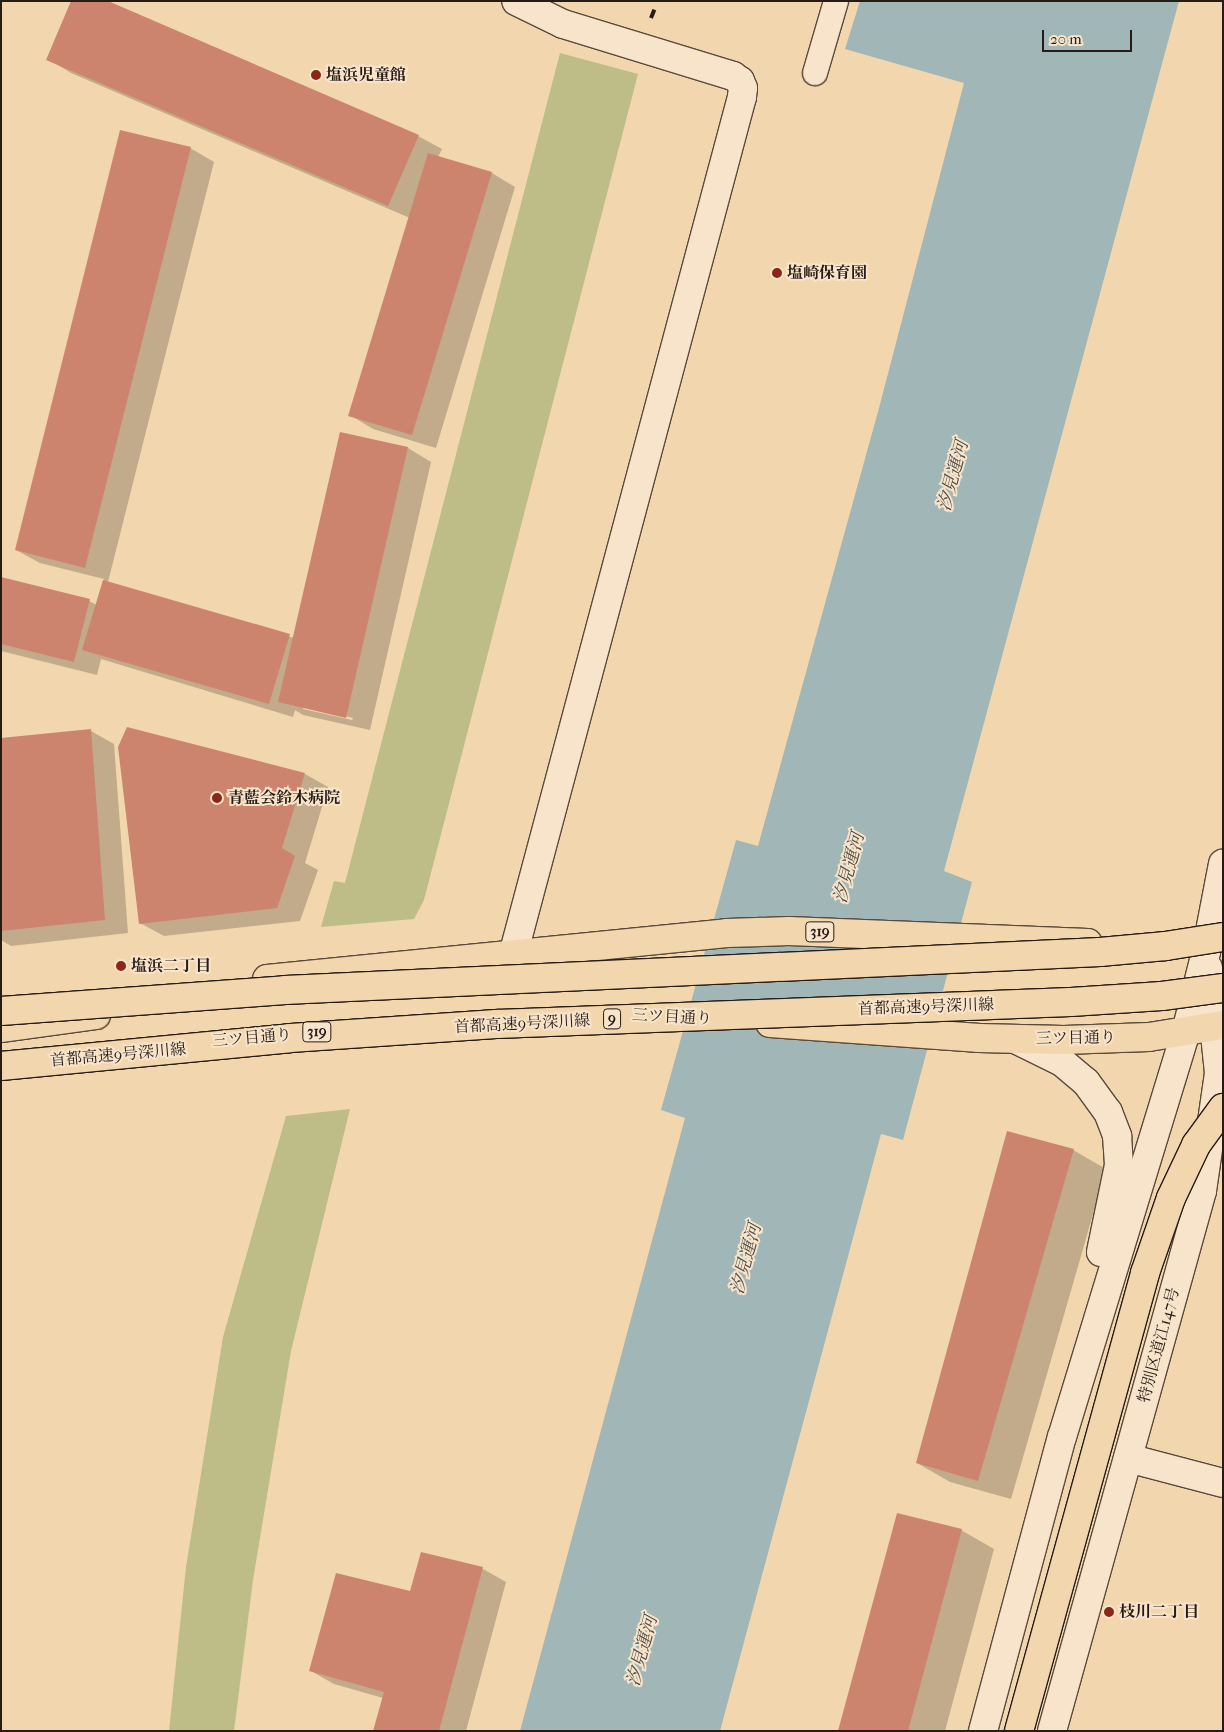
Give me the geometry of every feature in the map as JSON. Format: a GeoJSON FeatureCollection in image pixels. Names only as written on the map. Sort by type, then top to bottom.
{"type":"FeatureCollection","features":[{"type":"Feature","properties":{"kind":"main road","name":"319"},"geometry":{"type":"LineString","coordinates":[[1,1005],[727,933],[789,931],[1217,946]]}},
{"type":"Feature","properties":{"kind":"main road"},"geometry":{"type":"LineString","coordinates":[[1,1011],[285,990],[1100,952],[1166,946],[1217,946]]}},
{"type":"Feature","properties":{"kind":"main road","name":"首都高速9号深川線"},"geometry":{"type":"LineString","coordinates":[[1,1066],[290,1038],[497,1024],[1071,1002],[1162,996],[1223,988]]}},
{"type":"Feature","properties":{"kind":"main road"},"geometry":{"type":"LineString","coordinates":[[1,1028],[285,990]]}},
{"type":"Feature","properties":{"kind":"main road","name":"三ツ目通り"},"geometry":{"type":"LineString","coordinates":[[1,1066],[102,1052],[283,1034],[635,1014],[1015,1039],[1064,1040],[1149,1037],[1219,1026]]}},
{"type":"Feature","properties":{"kind":"main road"},"geometry":{"type":"LineString","coordinates":[[1019,1731],[1145,1273],[1170,1198],[1196,1145],[1223,1108]]}},
{"type":"Feature","properties":{"kind":"street"},"geometry":{"type":"LineString","coordinates":[[815,73],[836,1]]}},
{"type":"Feature","properties":{"kind":"street"},"geometry":{"type":"LineString","coordinates":[[513,955],[740,107],[743,88],[740,81],[733,76],[563,24],[519,2]]}},
{"type":"Feature","properties":{"kind":"street","name":"特別区道江147号"},"geometry":{"type":"LineString","coordinates":[[1052,1731],[1202,1191],[1218,1092],[1217,946],[1223,864]]}},
{"type":"Feature","properties":{"kind":"street","name":"特別区道江147号"},"geometry":{"type":"LineString","coordinates":[[983,1731],[1062,1437],[1186,1032],[1217,946]]}},
{"type":"Feature","properties":{"kind":"street","name":"特別区道江147号"},"geometry":{"type":"LineString","coordinates":[[1015,1039],[1062,1062],[1086,1082],[1108,1112],[1117,1136],[1120,1165],[1062,1437]]}},
{"type":"Feature","properties":{"kind":"street"},"geometry":{"type":"LineString","coordinates":[[1128,1458],[1223,1483]]}},
{"type":"Feature","properties":{"kind":"shaded area"},"geometry":{"type":"Polygon","coordinates":[[[560,53],[638,74],[424,900],[414,919],[321,927],[334,881],[345,883],[560,53]]]}},
{"type":"Feature","properties":{"kind":"shaded area"},"geometry":{"type":"Polygon","coordinates":[[[350,1109],[291,1351],[253,1580],[234,1731],[169,1731],[186,1567],[223,1337],[286,1116],[350,1109]]]}},
{"type":"Feature","properties":{"kind":"water","name":"汐見運河"},"geometry":{"type":"Polygon","coordinates":[[[860,1],[1179,1],[944,871],[972,882],[903,1140],[881,1134],[720,1731],[520,1731],[685,1118],[661,1110],[736,840],[758,846],[879,408],[964,83],[845,49],[860,1]]]}},
{"type":"Feature","properties":{"kind":"building"},"geometry":{"type":"Polygon","coordinates":[[[71,1],[108,1],[419,135],[388,206],[46,60],[71,1]]]}},
{"type":"Feature","properties":{"kind":"building"},"geometry":{"type":"Polygon","coordinates":[[[120,130],[191,147],[85,568],[15,550],[120,130]]]}},
{"type":"Feature","properties":{"kind":"building"},"geometry":{"type":"Polygon","coordinates":[[[428,153],[492,172],[412,435],[348,416],[428,153]]]}},
{"type":"Feature","properties":{"kind":"building"},"geometry":{"type":"Polygon","coordinates":[[[340,432],[408,447],[346,718],[278,702],[340,432]]]}},
{"type":"Feature","properties":{"kind":"building"},"geometry":{"type":"Polygon","coordinates":[[[1,577],[90,599],[74,662],[1,644],[1,577]]]}},
{"type":"Feature","properties":{"kind":"building"},"geometry":{"type":"Polygon","coordinates":[[[103,580],[290,634],[269,704],[82,650],[103,580]]]}},
{"type":"Feature","properties":{"kind":"building"},"geometry":{"type":"Polygon","coordinates":[[[127,727],[305,773],[282,848],[295,856],[277,908],[139,924],[118,747],[127,727]]]}},
{"type":"Feature","properties":{"kind":"building"},"geometry":{"type":"Polygon","coordinates":[[[91,729],[105,920],[1,931],[1,738],[91,729]]]}},
{"type":"Feature","properties":{"kind":"building"},"geometry":{"type":"Polygon","coordinates":[[[1007,1131],[1074,1149],[978,1481],[916,1463],[1007,1131]]]}},
{"type":"Feature","properties":{"kind":"building"},"geometry":{"type":"Polygon","coordinates":[[[897,1513],[962,1529],[908,1731],[838,1731],[897,1513]]]}},
{"type":"Feature","properties":{"kind":"building"},"geometry":{"type":"Polygon","coordinates":[[[421,1552],[483,1567],[439,1731],[373,1731],[384,1692],[309,1671],[336,1573],[410,1591],[421,1552]]]}},
{"type":"Feature","properties":{"kind":"railway"},"geometry":{"type":"LineString","coordinates":[[651,18],[658,1]]}},
{"type":"Feature","properties":{"kind":"place","name":"塩浜児童館"},"geometry":{"type":"Point","coordinates":[316,75]}},
{"type":"Feature","properties":{"kind":"place","name":"塩崎保育園"},"geometry":{"type":"Point","coordinates":[777,273]}},
{"type":"Feature","properties":{"kind":"place","name":"青藍会鈴木病院"},"geometry":{"type":"Point","coordinates":[217,798]}},
{"type":"Feature","properties":{"kind":"place","name":"塩浜二丁目"},"geometry":{"type":"Point","coordinates":[121,966]}},
{"type":"Feature","properties":{"kind":"place","name":"枝川二丁目"},"geometry":{"type":"Point","coordinates":[1109,1612]}}]}
